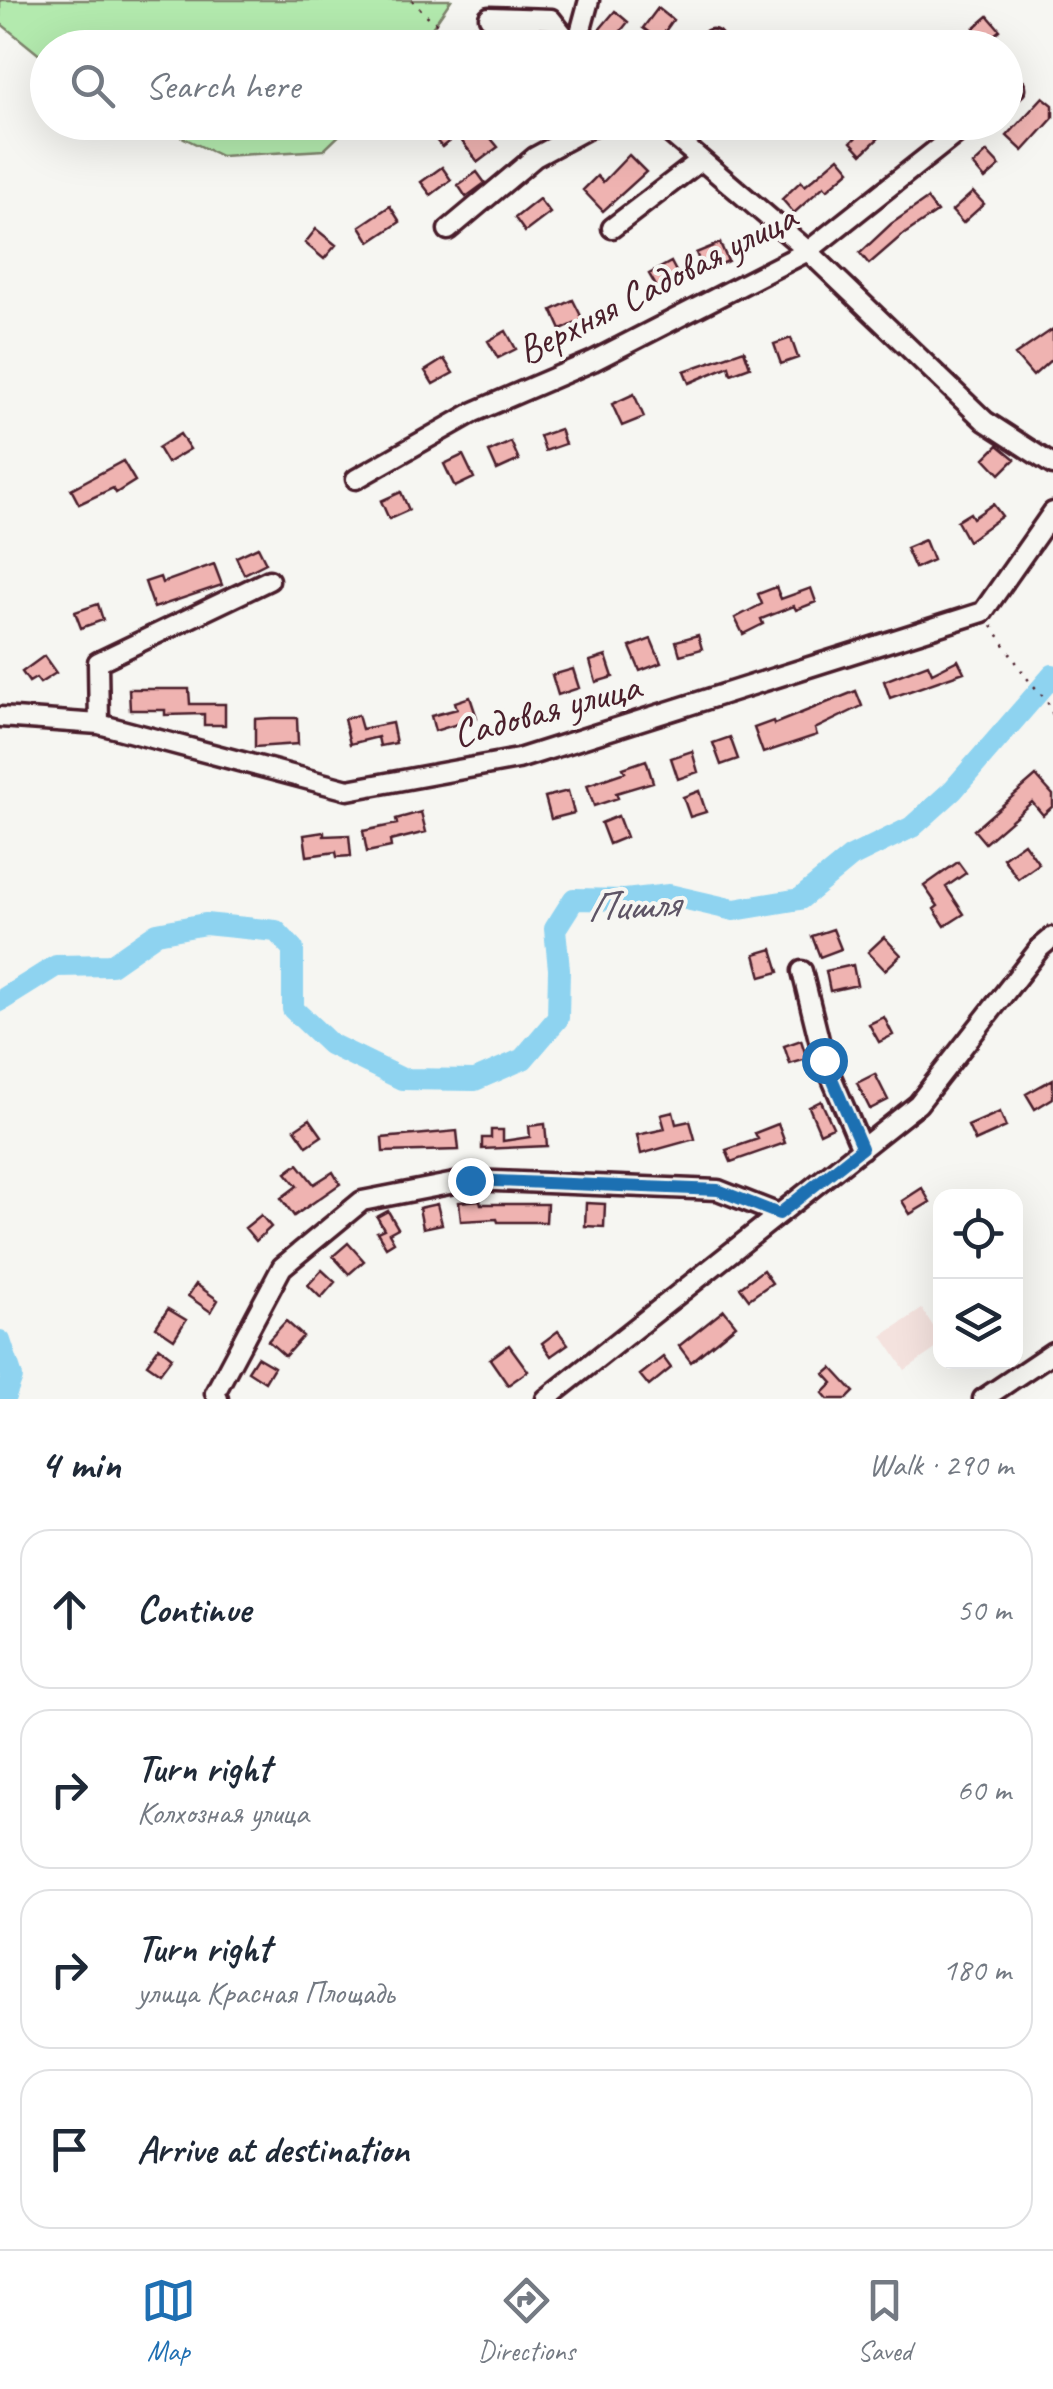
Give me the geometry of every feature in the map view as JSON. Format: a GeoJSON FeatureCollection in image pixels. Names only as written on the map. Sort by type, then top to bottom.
{"type":"FeatureCollection","features":[{"type":"Feature","properties":{"kind":"street"},"geometry":{"type":"LineString","coordinates":[[580,30],[589,0]]}},
{"type":"Feature","properties":{"kind":"street"},"geometry":{"type":"LineString","coordinates":[[488,17],[551,19],[560,30]]}},
{"type":"Feature","properties":{"kind":"street"},"geometry":{"type":"LineString","coordinates":[[448,230],[534,157],[566,140]]}},
{"type":"Feature","properties":{"kind":"street"},"geometry":{"type":"LineString","coordinates":[[677,140],[808,251],[986,421],[1053,464]]}},
{"type":"Feature","properties":{"kind":"street","name":"Верхняя Садовая улица"},"geometry":{"type":"LineString","coordinates":[[356,479],[474,412],[593,361],[808,251],[948,140]]}},
{"type":"Feature","properties":{"kind":"street"},"geometry":{"type":"LineString","coordinates":[[612,228],[701,160]]}},
{"type":"Feature","properties":{"kind":"street"},"geometry":{"type":"LineString","coordinates":[[983,612],[1053,512]]}},
{"type":"Feature","properties":{"kind":"street"},"geometry":{"type":"LineString","coordinates":[[99,724],[98,662],[269,580]]}},
{"type":"Feature","properties":{"kind":"street","name":"Садовая улица"},"geometry":{"type":"LineString","coordinates":[[0,716],[99,724],[348,790],[518,760],[983,612]]}},
{"type":"Feature","properties":{"kind":"street"},"geometry":{"type":"LineString","coordinates":[[546,1399],[918,1104],[1040,948],[1053,937]]}},
{"type":"Feature","properties":{"kind":"street"},"geometry":{"type":"LineString","coordinates":[[802,970],[824,1060],[862,1148]]}},
{"type":"Feature","properties":{"kind":"street"},"geometry":{"type":"LineString","coordinates":[[218,1399],[215,1394],[282,1267],[362,1201],[470,1180],[718,1190],[779,1214]]}},
{"type":"Feature","properties":{"kind":"street"},"geometry":{"type":"LineString","coordinates":[[984,1399],[1053,1352]]}},
{"type":"Feature","properties":{"kind":"path"},"geometry":{"type":"LineString","coordinates":[[412,0],[438,28],[450,30]]}},
{"type":"Feature","properties":{"kind":"path"},"geometry":{"type":"LineString","coordinates":[[466,30],[488,17]]}},
{"type":"Feature","properties":{"kind":"path"},"geometry":{"type":"LineString","coordinates":[[983,612],[1026,678],[1048,701],[1053,715]]}},
{"type":"Feature","properties":{"kind":"shaded area"},"geometry":{"type":"Polygon","coordinates":[[[922,1309],[933,1326],[933,1351],[905,1370],[882,1336],[922,1309]]]}},
{"type":"Feature","properties":{"kind":"green space"},"geometry":{"type":"Polygon","coordinates":[[[0,0],[451,0],[431,30],[30,30],[30,47],[0,23],[0,0]]]}},
{"type":"Feature","properties":{"kind":"green space"},"geometry":{"type":"Polygon","coordinates":[[[188,140],[334,140],[324,150],[221,156],[188,140]]]}},
{"type":"Feature","properties":{"kind":"building"},"geometry":{"type":"Polygon","coordinates":[[[658,8],[673,20],[666,30],[643,28],[658,8]]]}},
{"type":"Feature","properties":{"kind":"building"},"geometry":{"type":"Polygon","coordinates":[[[615,11],[628,22],[622,30],[599,30],[615,11]]]}},
{"type":"Feature","properties":{"kind":"building"},"geometry":{"type":"Polygon","coordinates":[[[988,16],[1000,30],[976,30],[988,16]]]}},
{"type":"Feature","properties":{"kind":"building"},"geometry":{"type":"Polygon","coordinates":[[[1043,97],[1053,105],[1053,118],[1023,151],[1011,140],[1023,140],[1023,119],[1043,97]]]}},
{"type":"Feature","properties":{"kind":"building"},"geometry":{"type":"Polygon","coordinates":[[[461,140],[492,140],[498,147],[478,162],[461,140]]]}},
{"type":"Feature","properties":{"kind":"building"},"geometry":{"type":"Polygon","coordinates":[[[853,140],[877,140],[862,154],[853,140]]]}},
{"type":"Feature","properties":{"kind":"building"},"geometry":{"type":"Polygon","coordinates":[[[987,152],[1000,166],[985,179],[973,165],[987,152]]]}},
{"type":"Feature","properties":{"kind":"building"},"geometry":{"type":"Polygon","coordinates":[[[629,155],[646,172],[603,211],[583,190],[597,176],[603,182],[629,155]]]}},
{"type":"Feature","properties":{"kind":"building"},"geometry":{"type":"Polygon","coordinates":[[[839,157],[850,170],[827,190],[824,186],[794,213],[782,199],[801,181],[805,186],[839,157]]]}},
{"type":"Feature","properties":{"kind":"building"},"geometry":{"type":"Polygon","coordinates":[[[442,167],[451,180],[431,195],[421,182],[442,167]]]}},
{"type":"Feature","properties":{"kind":"building"},"geometry":{"type":"Polygon","coordinates":[[[477,172],[485,183],[466,197],[458,185],[477,172]]]}},
{"type":"Feature","properties":{"kind":"building"},"geometry":{"type":"Polygon","coordinates":[[[973,192],[984,204],[963,223],[952,211],[973,192]]]}},
{"type":"Feature","properties":{"kind":"building"},"geometry":{"type":"Polygon","coordinates":[[[539,199],[550,213],[525,232],[515,218],[539,199]]]}},
{"type":"Feature","properties":{"kind":"building"},"geometry":{"type":"Polygon","coordinates":[[[927,199],[937,212],[869,264],[860,253],[891,224],[927,199]]]}},
{"type":"Feature","properties":{"kind":"building"},"geometry":{"type":"Polygon","coordinates":[[[390,206],[400,222],[370,242],[360,226],[390,206]]]}},
{"type":"Feature","properties":{"kind":"building"},"geometry":{"type":"Polygon","coordinates":[[[316,229],[336,245],[324,259],[305,243],[316,229]]]}},
{"type":"Feature","properties":{"kind":"building"},"geometry":{"type":"Polygon","coordinates":[[[720,243],[728,261],[704,272],[696,253],[720,243]]]}},
{"type":"Feature","properties":{"kind":"building"},"geometry":{"type":"Polygon","coordinates":[[[671,262],[681,281],[660,293],[649,274],[671,262]]]}},
{"type":"Feature","properties":{"kind":"building"},"geometry":{"type":"Polygon","coordinates":[[[573,300],[583,320],[561,330],[552,310],[573,300]]]}},
{"type":"Feature","properties":{"kind":"building"},"geometry":{"type":"Polygon","coordinates":[[[1053,329],[1053,358],[1033,376],[1015,355],[1053,329]]]}},
{"type":"Feature","properties":{"kind":"building"},"geometry":{"type":"Polygon","coordinates":[[[506,331],[516,349],[498,358],[488,341],[506,331]]]}},
{"type":"Feature","properties":{"kind":"building"},"geometry":{"type":"Polygon","coordinates":[[[791,338],[798,358],[781,364],[774,344],[791,338]]]}},
{"type":"Feature","properties":{"kind":"building"},"geometry":{"type":"Polygon","coordinates":[[[744,350],[750,367],[731,374],[729,366],[689,383],[684,371],[744,350]]]}},
{"type":"Feature","properties":{"kind":"building"},"geometry":{"type":"Polygon","coordinates":[[[444,359],[453,373],[433,384],[425,371],[444,359]]]}},
{"type":"Feature","properties":{"kind":"building"},"geometry":{"type":"Polygon","coordinates":[[[634,394],[644,417],[622,426],[612,404],[634,394]]]}},
{"type":"Feature","properties":{"kind":"building"},"geometry":{"type":"Polygon","coordinates":[[[560,429],[565,444],[545,451],[540,436],[560,429]]]}},
{"type":"Feature","properties":{"kind":"building"},"geometry":{"type":"Polygon","coordinates":[[[180,434],[190,449],[167,463],[158,448],[180,434]]]}},
{"type":"Feature","properties":{"kind":"building"},"geometry":{"type":"Polygon","coordinates":[[[511,442],[519,460],[497,470],[489,452],[511,442]]]}},
{"type":"Feature","properties":{"kind":"building"},"geometry":{"type":"Polygon","coordinates":[[[998,445],[1015,459],[1000,474],[985,458],[998,445]]]}},
{"type":"Feature","properties":{"kind":"building"},"geometry":{"type":"Polygon","coordinates":[[[463,455],[474,478],[455,487],[444,464],[463,455]]]}},
{"type":"Feature","properties":{"kind":"building"},"geometry":{"type":"Polygon","coordinates":[[[123,461],[135,481],[116,493],[113,488],[79,504],[71,489],[123,461]]]}},
{"type":"Feature","properties":{"kind":"building"},"geometry":{"type":"Polygon","coordinates":[[[401,492],[409,510],[389,519],[381,501],[401,492]]]}},
{"type":"Feature","properties":{"kind":"building"},"geometry":{"type":"Polygon","coordinates":[[[993,504],[1002,516],[968,541],[957,521],[970,513],[973,518],[993,504]]]}},
{"type":"Feature","properties":{"kind":"building"},"geometry":{"type":"Polygon","coordinates":[[[925,540],[933,560],[915,568],[906,548],[925,540]]]}},
{"type":"Feature","properties":{"kind":"building"},"geometry":{"type":"Polygon","coordinates":[[[258,547],[266,563],[244,574],[236,557],[258,547]]]}},
{"type":"Feature","properties":{"kind":"building"},"geometry":{"type":"Polygon","coordinates":[[[214,564],[222,585],[154,608],[145,582],[160,577],[162,583],[214,564]]]}},
{"type":"Feature","properties":{"kind":"building"},"geometry":{"type":"Polygon","coordinates":[[[776,587],[781,599],[811,588],[816,602],[761,619],[763,624],[743,634],[735,618],[762,604],[758,594],[776,587]]]}},
{"type":"Feature","properties":{"kind":"building"},"geometry":{"type":"Polygon","coordinates":[[[98,604],[103,620],[81,628],[75,612],[98,604]]]}},
{"type":"Feature","properties":{"kind":"building"},"geometry":{"type":"Polygon","coordinates":[[[698,635],[702,649],[680,655],[676,641],[698,635]]]}},
{"type":"Feature","properties":{"kind":"building"},"geometry":{"type":"Polygon","coordinates":[[[651,639],[661,663],[640,671],[630,647],[651,639]]]}},
{"type":"Feature","properties":{"kind":"building"},"geometry":{"type":"Polygon","coordinates":[[[44,656],[56,673],[40,683],[36,678],[29,682],[22,672],[44,656]]]}},
{"type":"Feature","properties":{"kind":"building"},"geometry":{"type":"Polygon","coordinates":[[[606,656],[613,677],[596,682],[590,661],[606,656]]]}},
{"type":"Feature","properties":{"kind":"building"},"geometry":{"type":"Polygon","coordinates":[[[958,660],[964,672],[890,698],[884,681],[928,664],[932,673],[958,660]]]}},
{"type":"Feature","properties":{"kind":"building"},"geometry":{"type":"Polygon","coordinates":[[[573,669],[579,688],[558,695],[552,675],[573,669]]]}},
{"type":"Feature","properties":{"kind":"building"},"geometry":{"type":"Polygon","coordinates":[[[129,689],[189,689],[190,704],[225,704],[225,725],[204,725],[204,714],[165,715],[165,710],[130,710],[129,689]]]}},
{"type":"Feature","properties":{"kind":"building"},"geometry":{"type":"Polygon","coordinates":[[[856,691],[862,706],[815,729],[817,735],[763,753],[754,728],[773,721],[774,724],[856,691]]]}},
{"type":"Feature","properties":{"kind":"building"},"geometry":{"type":"Polygon","coordinates":[[[470,697],[477,718],[435,731],[431,716],[457,709],[455,702],[470,697]]]}},
{"type":"Feature","properties":{"kind":"building"},"geometry":{"type":"Polygon","coordinates":[[[358,715],[362,729],[392,723],[396,743],[380,746],[378,737],[350,744],[344,719],[358,715]]]}},
{"type":"Feature","properties":{"kind":"building"},"geometry":{"type":"Polygon","coordinates":[[[297,718],[298,744],[255,747],[255,719],[297,718]]]}},
{"type":"Feature","properties":{"kind":"building"},"geometry":{"type":"Polygon","coordinates":[[[730,737],[738,759],[721,765],[713,743],[730,737]]]}},
{"type":"Feature","properties":{"kind":"building"},"geometry":{"type":"Polygon","coordinates":[[[692,751],[698,772],[678,779],[671,758],[692,751]]]}},
{"type":"Feature","properties":{"kind":"building"},"geometry":{"type":"Polygon","coordinates":[[[646,760],[653,782],[616,793],[618,798],[594,806],[587,785],[646,760]]]}},
{"type":"Feature","properties":{"kind":"building"},"geometry":{"type":"Polygon","coordinates":[[[1036,776],[1053,795],[1053,806],[1043,815],[1032,802],[985,843],[974,830],[1036,776]]]}},
{"type":"Feature","properties":{"kind":"building"},"geometry":{"type":"Polygon","coordinates":[[[568,791],[574,813],[551,819],[545,797],[568,791]]]}},
{"type":"Feature","properties":{"kind":"building"},"geometry":{"type":"Polygon","coordinates":[[[699,791],[706,812],[690,817],[683,797],[699,791]]]}},
{"type":"Feature","properties":{"kind":"building"},"geometry":{"type":"Polygon","coordinates":[[[421,812],[426,832],[390,841],[391,847],[367,852],[363,831],[397,824],[396,819],[421,812]]]}},
{"type":"Feature","properties":{"kind":"building"},"geometry":{"type":"Polygon","coordinates":[[[618,816],[626,837],[609,844],[601,823],[618,816]]]}},
{"type":"Feature","properties":{"kind":"building"},"geometry":{"type":"Polygon","coordinates":[[[324,832],[324,836],[349,835],[351,856],[337,857],[336,852],[307,856],[304,835],[324,832]]]}},
{"type":"Feature","properties":{"kind":"building"},"geometry":{"type":"Polygon","coordinates":[[[1024,843],[1039,864],[1018,879],[1003,858],[1024,843]]]}},
{"type":"Feature","properties":{"kind":"building"},"geometry":{"type":"Polygon","coordinates":[[[958,862],[966,873],[946,887],[964,914],[945,926],[934,909],[938,906],[924,886],[958,862]]]}},
{"type":"Feature","properties":{"kind":"building"},"geometry":{"type":"Polygon","coordinates":[[[833,929],[841,949],[820,957],[812,936],[833,929]]]}},
{"type":"Feature","properties":{"kind":"building"},"geometry":{"type":"Polygon","coordinates":[[[884,937],[901,955],[885,970],[868,952],[884,937]]]}},
{"type":"Feature","properties":{"kind":"building"},"geometry":{"type":"Polygon","coordinates":[[[772,949],[779,972],[761,977],[755,954],[772,949]]]}},
{"type":"Feature","properties":{"kind":"building"},"geometry":{"type":"Polygon","coordinates":[[[853,965],[857,985],[830,991],[826,971],[853,965]]]}},
{"type":"Feature","properties":{"kind":"building"},"geometry":{"type":"Polygon","coordinates":[[[884,1017],[893,1035],[879,1042],[869,1024],[884,1017]]]}},
{"type":"Feature","properties":{"kind":"building"},"geometry":{"type":"Polygon","coordinates":[[[801,1040],[807,1059],[790,1064],[784,1046],[801,1040]]]}},
{"type":"Feature","properties":{"kind":"building"},"geometry":{"type":"Polygon","coordinates":[[[875,1074],[888,1100],[870,1109],[857,1083],[875,1074]]]}},
{"type":"Feature","properties":{"kind":"building"},"geometry":{"type":"Polygon","coordinates":[[[1053,1079],[1053,1098],[1035,1109],[1026,1094],[1053,1079]]]}},
{"type":"Feature","properties":{"kind":"building"},"geometry":{"type":"Polygon","coordinates":[[[821,1101],[833,1127],[820,1133],[809,1107],[821,1101]]]}},
{"type":"Feature","properties":{"kind":"building"},"geometry":{"type":"Polygon","coordinates":[[[673,1112],[676,1124],[690,1121],[695,1139],[641,1154],[637,1135],[665,1129],[661,1115],[673,1112]]]}},
{"type":"Feature","properties":{"kind":"building"},"geometry":{"type":"Polygon","coordinates":[[[1000,1112],[1006,1127],[975,1141],[968,1126],[1000,1112]]]}},
{"type":"Feature","properties":{"kind":"building"},"geometry":{"type":"Polygon","coordinates":[[[310,1119],[322,1136],[307,1146],[295,1129],[310,1119]]]}},
{"type":"Feature","properties":{"kind":"building"},"geometry":{"type":"Polygon","coordinates":[[[545,1124],[547,1146],[482,1149],[482,1138],[491,1138],[491,1130],[503,1130],[503,1141],[530,1137],[529,1126],[545,1124]]]}},
{"type":"Feature","properties":{"kind":"building"},"geometry":{"type":"Polygon","coordinates":[[[778,1124],[785,1143],[731,1162],[726,1150],[758,1139],[755,1133],[778,1124]]]}},
{"type":"Feature","properties":{"kind":"building"},"geometry":{"type":"Polygon","coordinates":[[[457,1131],[459,1150],[383,1152],[382,1138],[457,1131]]]}},
{"type":"Feature","properties":{"kind":"building"},"geometry":{"type":"Polygon","coordinates":[[[298,1164],[314,1184],[333,1172],[340,1184],[294,1216],[281,1198],[297,1186],[286,1173],[298,1164]]]}},
{"type":"Feature","properties":{"kind":"building"},"geometry":{"type":"Polygon","coordinates":[[[922,1188],[930,1202],[910,1214],[902,1201],[922,1188]]]}},
{"type":"Feature","properties":{"kind":"building"},"geometry":{"type":"Polygon","coordinates":[[[480,1200],[481,1204],[547,1204],[546,1222],[461,1221],[459,1202],[480,1200]]]}},
{"type":"Feature","properties":{"kind":"building"},"geometry":{"type":"Polygon","coordinates":[[[586,1203],[605,1204],[604,1227],[585,1226],[586,1203]]]}},
{"type":"Feature","properties":{"kind":"building"},"geometry":{"type":"Polygon","coordinates":[[[437,1204],[442,1224],[423,1228],[419,1208],[437,1204]]]}},
{"type":"Feature","properties":{"kind":"building"},"geometry":{"type":"Polygon","coordinates":[[[388,1211],[398,1228],[389,1233],[394,1242],[386,1247],[377,1232],[384,1229],[377,1217],[388,1211]]]}},
{"type":"Feature","properties":{"kind":"building"},"geometry":{"type":"Polygon","coordinates":[[[261,1215],[271,1227],[256,1241],[245,1228],[261,1215]]]}},
{"type":"Feature","properties":{"kind":"building"},"geometry":{"type":"Polygon","coordinates":[[[348,1243],[364,1261],[349,1274],[333,1256],[348,1243]]]}},
{"type":"Feature","properties":{"kind":"building"},"geometry":{"type":"Polygon","coordinates":[[[322,1270],[335,1282],[321,1298],[308,1285],[322,1270]]]}},
{"type":"Feature","properties":{"kind":"building"},"geometry":{"type":"Polygon","coordinates":[[[763,1270],[772,1283],[749,1299],[740,1287],[763,1270]]]}},
{"type":"Feature","properties":{"kind":"building"},"geometry":{"type":"Polygon","coordinates":[[[196,1284],[218,1300],[211,1312],[188,1296],[196,1284]]]}},
{"type":"Feature","properties":{"kind":"building"},"geometry":{"type":"Polygon","coordinates":[[[168,1309],[186,1320],[174,1339],[156,1327],[168,1309]]]}},
{"type":"Feature","properties":{"kind":"building"},"geometry":{"type":"Polygon","coordinates":[[[724,1310],[736,1325],[691,1362],[679,1346],[724,1310]]]}},
{"type":"Feature","properties":{"kind":"building"},"geometry":{"type":"Polygon","coordinates":[[[286,1321],[303,1336],[285,1356],[268,1341],[286,1321]]]}},
{"type":"Feature","properties":{"kind":"building"},"geometry":{"type":"Polygon","coordinates":[[[558,1331],[568,1344],[551,1356],[542,1343],[558,1331]]]}},
{"type":"Feature","properties":{"kind":"building"},"geometry":{"type":"Polygon","coordinates":[[[509,1345],[528,1371],[508,1385],[490,1359],[509,1345]]]}},
{"type":"Feature","properties":{"kind":"building"},"geometry":{"type":"Polygon","coordinates":[[[159,1347],[172,1357],[160,1373],[147,1364],[159,1347]]]}},
{"type":"Feature","properties":{"kind":"building"},"geometry":{"type":"Polygon","coordinates":[[[257,1357],[274,1367],[265,1382],[248,1371],[257,1357]]]}},
{"type":"Feature","properties":{"kind":"building"},"geometry":{"type":"Polygon","coordinates":[[[663,1357],[671,1368],[649,1386],[640,1375],[663,1357]]]}},
{"type":"Feature","properties":{"kind":"building"},"geometry":{"type":"Polygon","coordinates":[[[832,1368],[854,1392],[847,1399],[828,1399],[823,1393],[833,1383],[825,1374],[832,1368]]]}},
{"type":"Feature","properties":{"kind":"waterway","name":"Пишля"},"geometry":{"type":"LineString","coordinates":[[0,1001],[56,966],[111,965],[157,933],[205,924],[276,931],[293,949],[293,1009],[330,1044],[402,1079],[475,1080],[523,1059],[558,1018],[555,929],[574,899],[625,900],[669,895],[734,910],[800,899],[851,857],[912,827],[953,790],[1053,675]]}},
{"type":"Feature","properties":{"kind":"waterway","name":"Пишля"},"geometry":{"type":"LineString","coordinates":[[0,1341],[12,1377],[4,1399]]}},
{"type":"Feature","properties":{"kind":"route"},"geometry":{"type":"LineString","coordinates":[[470,1180],[718,1190],[779,1214],[862,1148],[824,1060]]}}]}
